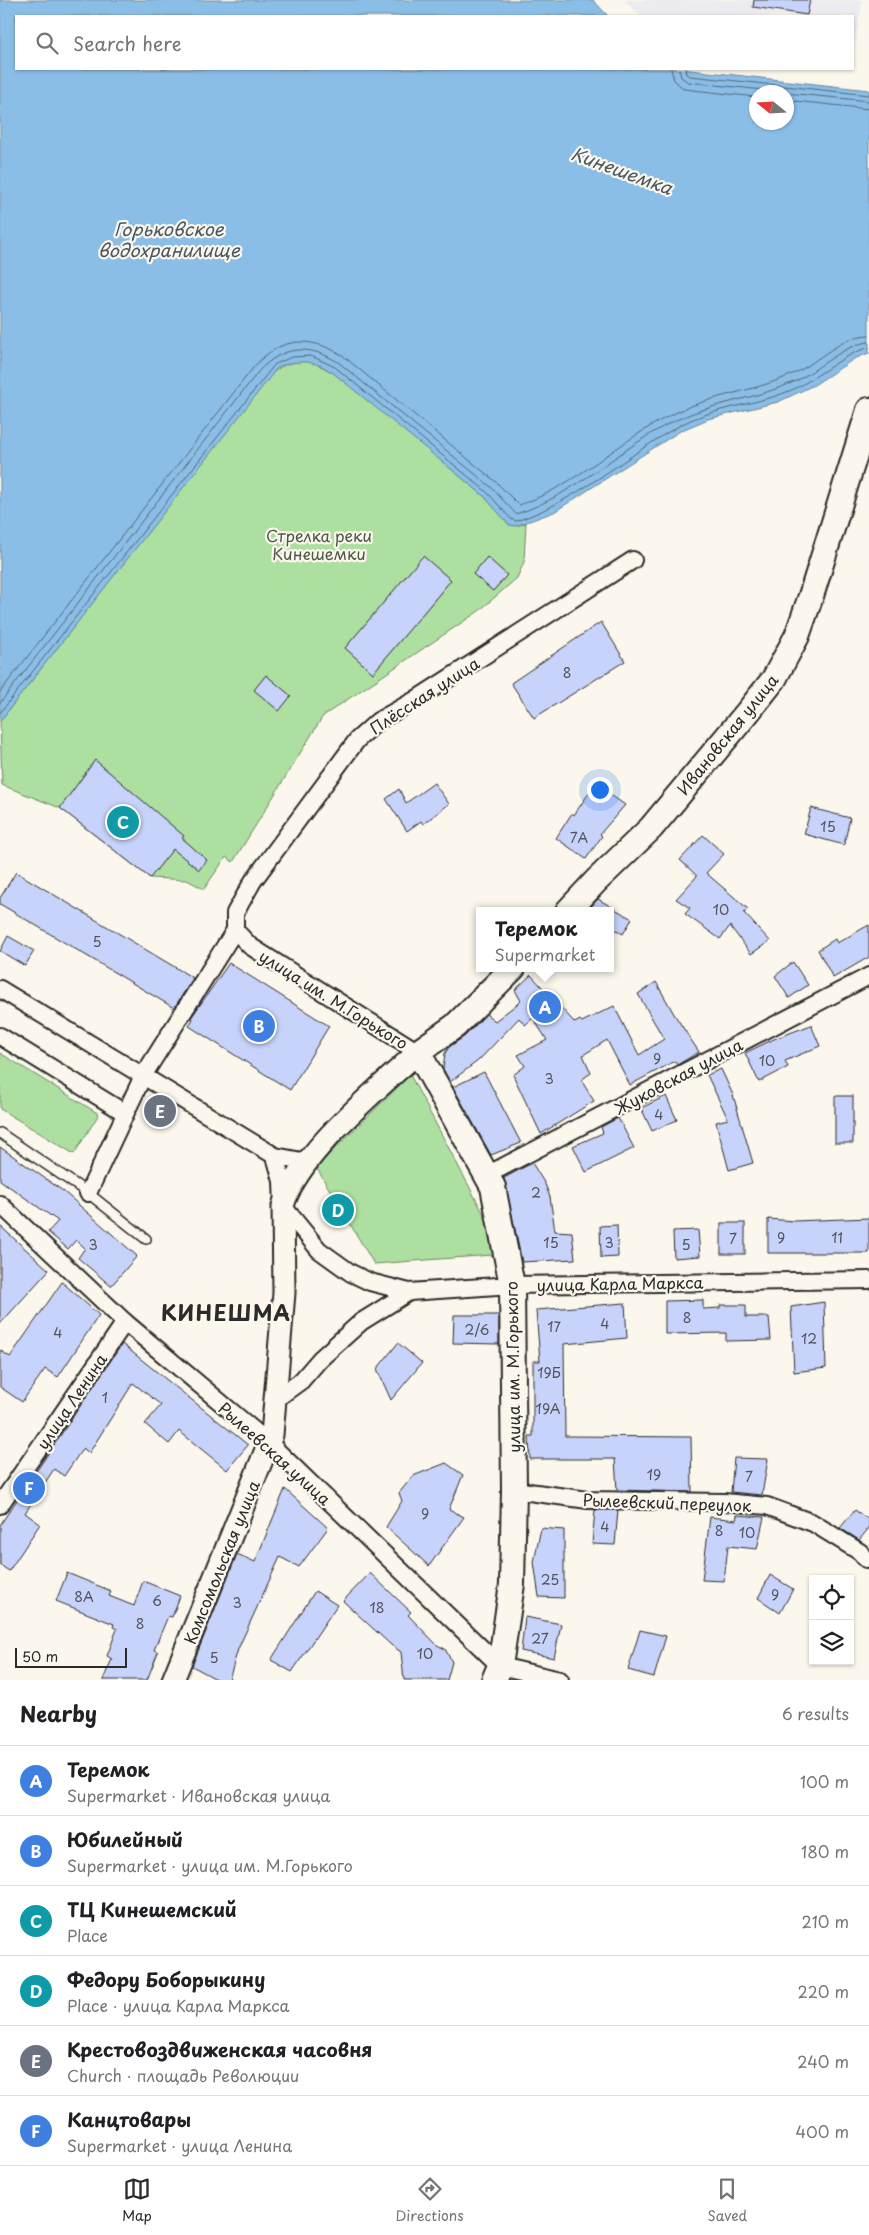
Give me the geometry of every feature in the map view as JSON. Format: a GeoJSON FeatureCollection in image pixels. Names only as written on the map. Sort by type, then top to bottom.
{"type":"FeatureCollection","features":[{"type":"Feature","properties":{"kind":"main road","name":"Ивановская улица"},"geometry":{"type":"LineString","coordinates":[[572,907],[651,828],[748,713],[774,679],[797,636],[869,410]]}},
{"type":"Feature","properties":{"kind":"main road"},"geometry":{"type":"LineString","coordinates":[[418,1052],[455,1026],[509,972]]}},
{"type":"Feature","properties":{"kind":"main road","name":"улица им. М.Горького"},"geometry":{"type":"LineString","coordinates":[[418,1052],[493,1186],[512,1285],[514,1490],[512,1584],[497,1673]]}},
{"type":"Feature","properties":{"kind":"street","name":"Плёсская улица"},"geometry":{"type":"LineString","coordinates":[[235,930],[235,913],[253,881],[357,740],[378,721],[416,700],[633,560]]}},
{"type":"Feature","properties":{"kind":"street","name":"улица им. М.Горького"},"geometry":{"type":"LineString","coordinates":[[235,930],[250,946],[418,1052]]}},
{"type":"Feature","properties":{"kind":"street"},"geometry":{"type":"LineString","coordinates":[[88,1192],[143,1076],[235,930]]}},
{"type":"Feature","properties":{"kind":"street","name":"Жуковская улица"},"geometry":{"type":"LineString","coordinates":[[487,1175],[869,976]]}},
{"type":"Feature","properties":{"kind":"street"},"geometry":{"type":"LineString","coordinates":[[0,989],[276,1156],[302,1161],[313,1155]]}},
{"type":"Feature","properties":{"kind":"street"},"geometry":{"type":"LineString","coordinates":[[0,1036],[125,1113]]}},
{"type":"Feature","properties":{"kind":"street"},"geometry":{"type":"LineString","coordinates":[[283,1206],[293,1181],[313,1155],[356,1109],[418,1052]]}},
{"type":"Feature","properties":{"kind":"street"},"geometry":{"type":"LineString","coordinates":[[276,1156],[282,1181],[283,1206]]}},
{"type":"Feature","properties":{"kind":"street","name":"Рылеевская улица"},"geometry":{"type":"LineString","coordinates":[[0,1204],[125,1322],[270,1444],[497,1673]]}},
{"type":"Feature","properties":{"kind":"street","name":"улица Карла Маркса"},"geometry":{"type":"LineString","coordinates":[[283,1206],[305,1235],[334,1263],[370,1282],[409,1292],[512,1285],[869,1280]]}},
{"type":"Feature","properties":{"kind":"street","name":"Комсомольская улица"},"geometry":{"type":"LineString","coordinates":[[173,1680],[270,1444],[275,1417],[284,1293],[283,1206]]}},
{"type":"Feature","properties":{"kind":"street"},"geometry":{"type":"LineString","coordinates":[[276,1399],[301,1380],[333,1346],[361,1322],[409,1292]]}},
{"type":"Feature","properties":{"kind":"street","name":"улица Ленина"},"geometry":{"type":"LineString","coordinates":[[0,1505],[125,1322]]}},
{"type":"Feature","properties":{"kind":"street","name":"Рылеевский переулок"},"geometry":{"type":"LineString","coordinates":[[514,1490],[588,1500],[724,1502],[767,1506],[813,1523],[860,1552],[866,1560]]}},
{"type":"Feature","properties":{"kind":"street"},"geometry":{"type":"LineString","coordinates":[[497,1673],[560,1680]]}},
{"type":"Feature","properties":{"kind":"lane"},"geometry":{"type":"LineString","coordinates":[[0,1133],[88,1192],[146,1238]]}},
{"type":"Feature","properties":{"kind":"shaded area"},"geometry":{"type":"Polygon","coordinates":[[[624,0],[863,0],[854,46],[854,15],[640,15],[624,0]]]}},
{"type":"Feature","properties":{"kind":"green space","name":"Стрелка реки Кинешемки"},"geometry":{"type":"Polygon","coordinates":[[[311,361],[332,372],[363,396],[484,496],[505,520],[516,526],[526,523],[524,562],[517,578],[479,611],[323,716],[233,862],[226,857],[204,889],[187,880],[150,878],[60,808],[2,785],[0,721],[267,379],[286,364],[311,361]]]}},
{"type":"Feature","properties":{"kind":"green space"},"geometry":{"type":"Polygon","coordinates":[[[0,1053],[99,1114],[74,1154],[0,1109],[0,1053]]]}},
{"type":"Feature","properties":{"kind":"green space"},"geometry":{"type":"Polygon","coordinates":[[[410,1075],[505,1254],[374,1264],[316,1167],[410,1075]]]}},
{"type":"Feature","properties":{"kind":"water"},"geometry":{"type":"Polygon","coordinates":[[[0,0],[593,0],[607,15],[15,15],[15,70],[690,70],[869,90],[869,353],[854,359],[814,385],[778,402],[708,419],[680,431],[554,512],[516,526],[509,525],[484,496],[332,372],[312,363],[293,363],[278,367],[0,721],[0,0]]]}},
{"type":"Feature","properties":{"kind":"building"},"geometry":{"type":"Polygon","coordinates":[[[754,0],[810,0],[807,15],[753,7],[754,0]]]}},
{"type":"Feature","properties":{"kind":"building"},"geometry":{"type":"Polygon","coordinates":[[[423,556],[451,580],[373,673],[345,648],[423,556]]]}},
{"type":"Feature","properties":{"kind":"building"},"geometry":{"type":"Polygon","coordinates":[[[487,557],[507,575],[493,591],[473,574],[487,557]]]}},
{"type":"Feature","properties":{"kind":"building"},"geometry":{"type":"Polygon","coordinates":[[[601,622],[625,661],[534,718],[511,683],[601,622]]]}},
{"type":"Feature","properties":{"kind":"building"},"geometry":{"type":"Polygon","coordinates":[[[266,675],[291,696],[279,711],[254,690],[266,675]]]}},
{"type":"Feature","properties":{"kind":"building"},"geometry":{"type":"Polygon","coordinates":[[[95,760],[184,836],[182,838],[207,860],[199,870],[173,849],[150,878],[60,808],[95,760]]]}},
{"type":"Feature","properties":{"kind":"building"},"geometry":{"type":"Polygon","coordinates":[[[434,783],[449,804],[423,824],[421,821],[407,831],[386,799],[399,789],[406,803],[434,783]]]}},
{"type":"Feature","properties":{"kind":"building"},"geometry":{"type":"Polygon","coordinates":[[[595,784],[625,805],[600,834],[602,836],[586,859],[556,838],[572,813],[574,815],[595,784]]]}},
{"type":"Feature","properties":{"kind":"building"},"geometry":{"type":"Polygon","coordinates":[[[811,808],[850,818],[844,845],[804,834],[811,808]]]}},
{"type":"Feature","properties":{"kind":"building"},"geometry":{"type":"Polygon","coordinates":[[[703,835],[724,854],[706,873],[748,909],[744,913],[770,941],[751,954],[730,926],[720,939],[685,914],[690,908],[676,899],[697,876],[680,860],[703,835]]]}},
{"type":"Feature","properties":{"kind":"building"},"geometry":{"type":"Polygon","coordinates":[[[16,872],[193,978],[174,1008],[0,904],[0,898],[16,872]]]}},
{"type":"Feature","properties":{"kind":"building"},"geometry":{"type":"Polygon","coordinates":[[[598,899],[612,907],[591,907],[598,899]]]}},
{"type":"Feature","properties":{"kind":"building"},"geometry":{"type":"Polygon","coordinates":[[[614,908],[632,919],[623,934],[614,928],[614,908]]]}},
{"type":"Feature","properties":{"kind":"building"},"geometry":{"type":"Polygon","coordinates":[[[869,925],[869,957],[833,978],[818,950],[835,939],[837,943],[869,925]]]}},
{"type":"Feature","properties":{"kind":"building"},"geometry":{"type":"Polygon","coordinates":[[[8,936],[34,951],[25,966],[0,951],[8,936]]]}},
{"type":"Feature","properties":{"kind":"building"},"geometry":{"type":"Polygon","coordinates":[[[793,962],[808,985],[789,998],[775,976],[793,962]]]}},
{"type":"Feature","properties":{"kind":"building"},"geometry":{"type":"Polygon","coordinates":[[[229,963],[329,1026],[290,1090],[189,1026],[193,1019],[191,1018],[229,963]]]}},
{"type":"Feature","properties":{"kind":"building"},"geometry":{"type":"Polygon","coordinates":[[[531,975],[575,1023],[580,1020],[582,1022],[614,1006],[639,1055],[664,1039],[638,994],[656,982],[699,1052],[677,1065],[675,1061],[630,1085],[607,1040],[583,1055],[591,1073],[581,1080],[594,1101],[541,1134],[513,1075],[525,1066],[518,1055],[547,1040],[533,1018],[525,1025],[519,1018],[479,1060],[450,1082],[443,1069],[445,1053],[449,1047],[465,1036],[486,1014],[495,1021],[521,1001],[515,990],[531,975]]]}},
{"type":"Feature","properties":{"kind":"building"},"geometry":{"type":"Polygon","coordinates":[[[811,1025],[820,1046],[785,1061],[788,1067],[759,1082],[745,1053],[774,1039],[811,1025]]]}},
{"type":"Feature","properties":{"kind":"building"},"geometry":{"type":"Polygon","coordinates":[[[721,1069],[733,1095],[753,1163],[729,1170],[716,1122],[728,1119],[707,1075],[721,1069]]]}},
{"type":"Feature","properties":{"kind":"building"},"geometry":{"type":"Polygon","coordinates":[[[484,1072],[521,1143],[491,1155],[453,1087],[484,1072]]]}},
{"type":"Feature","properties":{"kind":"building"},"geometry":{"type":"Polygon","coordinates":[[[666,1096],[677,1120],[652,1131],[641,1108],[666,1096]]]}},
{"type":"Feature","properties":{"kind":"building"},"geometry":{"type":"Polygon","coordinates":[[[835,1096],[853,1096],[853,1143],[835,1143],[835,1096]]]}},
{"type":"Feature","properties":{"kind":"building"},"geometry":{"type":"Polygon","coordinates":[[[157,1097],[174,1108],[163,1124],[146,1113],[157,1097]]]}},
{"type":"Feature","properties":{"kind":"building"},"geometry":{"type":"Polygon","coordinates":[[[618,1118],[634,1148],[586,1172],[573,1146],[603,1133],[601,1127],[618,1118]]]}},
{"type":"Feature","properties":{"kind":"building"},"geometry":{"type":"Polygon","coordinates":[[[0,1147],[63,1191],[137,1256],[111,1286],[78,1258],[85,1248],[76,1240],[68,1249],[48,1232],[58,1221],[0,1180],[0,1147]]]}},
{"type":"Feature","properties":{"kind":"building"},"geometry":{"type":"Polygon","coordinates":[[[532,1163],[545,1184],[550,1197],[555,1231],[572,1232],[575,1259],[522,1262],[504,1178],[532,1163]]]}},
{"type":"Feature","properties":{"kind":"building"},"geometry":{"type":"Polygon","coordinates":[[[869,1218],[869,1253],[768,1253],[768,1219],[794,1221],[869,1218]]]}},
{"type":"Feature","properties":{"kind":"building"},"geometry":{"type":"Polygon","coordinates":[[[721,1223],[745,1223],[745,1254],[721,1254],[721,1223]]]}},
{"type":"Feature","properties":{"kind":"building"},"geometry":{"type":"Polygon","coordinates":[[[617,1225],[618,1257],[601,1258],[600,1226],[617,1225]]]}},
{"type":"Feature","properties":{"kind":"building"},"geometry":{"type":"Polygon","coordinates":[[[0,1226],[49,1270],[0,1324],[0,1226]]]}},
{"type":"Feature","properties":{"kind":"building"},"geometry":{"type":"Polygon","coordinates":[[[698,1230],[700,1256],[674,1258],[673,1231],[698,1230]]]}},
{"type":"Feature","properties":{"kind":"building"},"geometry":{"type":"Polygon","coordinates":[[[62,1282],[99,1315],[58,1377],[45,1369],[22,1402],[0,1387],[0,1350],[10,1357],[62,1282]]]}},
{"type":"Feature","properties":{"kind":"building"},"geometry":{"type":"Polygon","coordinates":[[[703,1300],[703,1309],[720,1308],[720,1305],[746,1305],[746,1317],[769,1317],[771,1340],[726,1341],[726,1333],[665,1334],[665,1301],[703,1300]]]}},
{"type":"Feature","properties":{"kind":"building"},"geometry":{"type":"Polygon","coordinates":[[[824,1302],[826,1368],[794,1372],[791,1307],[824,1302]]]}},
{"type":"Feature","properties":{"kind":"building"},"geometry":{"type":"Polygon","coordinates":[[[625,1303],[627,1338],[564,1344],[565,1436],[691,1437],[692,1492],[617,1490],[615,1459],[530,1459],[529,1436],[533,1436],[533,1361],[540,1361],[536,1310],[625,1303]]]}},
{"type":"Feature","properties":{"kind":"building"},"geometry":{"type":"Polygon","coordinates":[[[454,1315],[499,1315],[499,1344],[453,1343],[454,1315]]]}},
{"type":"Feature","properties":{"kind":"building"},"geometry":{"type":"Polygon","coordinates":[[[398,1343],[422,1363],[391,1400],[377,1369],[398,1343]]]}},
{"type":"Feature","properties":{"kind":"building"},"geometry":{"type":"Polygon","coordinates":[[[122,1344],[248,1445],[227,1470],[179,1431],[169,1444],[145,1424],[161,1405],[133,1383],[89,1453],[83,1448],[64,1476],[54,1469],[25,1513],[40,1524],[9,1571],[0,1565],[0,1525],[122,1344]]]}},
{"type":"Feature","properties":{"kind":"building"},"geometry":{"type":"Polygon","coordinates":[[[734,1458],[768,1459],[762,1495],[731,1492],[734,1458]]]}},
{"type":"Feature","properties":{"kind":"building"},"geometry":{"type":"Polygon","coordinates":[[[446,1463],[463,1475],[449,1509],[464,1517],[429,1566],[386,1527],[402,1501],[399,1493],[413,1476],[446,1463]]]}},
{"type":"Feature","properties":{"kind":"building"},"geometry":{"type":"Polygon","coordinates":[[[285,1489],[328,1528],[299,1567],[280,1557],[238,1649],[229,1680],[218,1680],[192,1666],[237,1554],[255,1562],[285,1489]]]}},
{"type":"Feature","properties":{"kind":"building"},"geometry":{"type":"Polygon","coordinates":[[[595,1510],[618,1510],[615,1545],[592,1544],[595,1510]]]}},
{"type":"Feature","properties":{"kind":"building"},"geometry":{"type":"Polygon","coordinates":[[[855,1510],[869,1520],[869,1528],[859,1540],[840,1528],[855,1510]]]}},
{"type":"Feature","properties":{"kind":"building"},"geometry":{"type":"Polygon","coordinates":[[[737,1515],[764,1517],[757,1549],[728,1546],[724,1581],[702,1580],[710,1517],[736,1520],[737,1515]]]}},
{"type":"Feature","properties":{"kind":"building"},"geometry":{"type":"Polygon","coordinates":[[[541,1528],[564,1530],[564,1598],[539,1597],[534,1562],[541,1528]]]}},
{"type":"Feature","properties":{"kind":"building"},"geometry":{"type":"Polygon","coordinates":[[[67,1573],[111,1591],[109,1596],[134,1606],[143,1581],[180,1596],[172,1617],[168,1616],[154,1650],[158,1652],[147,1680],[103,1680],[112,1659],[107,1656],[117,1629],[113,1627],[114,1624],[56,1601],[67,1573]]]}},
{"type":"Feature","properties":{"kind":"building"},"geometry":{"type":"Polygon","coordinates":[[[370,1573],[411,1612],[408,1615],[437,1645],[445,1649],[452,1662],[447,1680],[404,1680],[401,1652],[343,1601],[370,1573]]]}},
{"type":"Feature","properties":{"kind":"building"},"geometry":{"type":"Polygon","coordinates":[[[770,1575],[793,1589],[780,1613],[758,1598],[770,1575]]]}},
{"type":"Feature","properties":{"kind":"building"},"geometry":{"type":"Polygon","coordinates":[[[315,1591],[337,1605],[292,1672],[271,1660],[315,1591]]]}},
{"type":"Feature","properties":{"kind":"building"},"geometry":{"type":"Polygon","coordinates":[[[525,1617],[561,1624],[554,1658],[521,1651],[525,1617]]]}},
{"type":"Feature","properties":{"kind":"building"},"geometry":{"type":"Polygon","coordinates":[[[640,1630],[666,1636],[654,1677],[628,1670],[640,1630]]]}},
{"type":"Feature","properties":{"kind":"place","name":"ТЦ Кинешемский"},"geometry":{"type":"Point","coordinates":[123,822]}},
{"type":"Feature","properties":{"kind":"place","name":"Теремок"},"geometry":{"type":"Point","coordinates":[545,1007]}},
{"type":"Feature","properties":{"kind":"place","name":"Юбилейный"},"geometry":{"type":"Point","coordinates":[259,1026]}},
{"type":"Feature","properties":{"kind":"place","name":"Крестовоздвиженская часовня"},"geometry":{"type":"Point","coordinates":[160,1111]}},
{"type":"Feature","properties":{"kind":"place","name":"Федору Боборыкину"},"geometry":{"type":"Point","coordinates":[338,1210]}},
{"type":"Feature","properties":{"kind":"place","name":"Канцтовары"},"geometry":{"type":"Point","coordinates":[29,1488]}},
{"type":"Feature","properties":{"kind":"district","name":"КИНЕШМА"},"geometry":{"type":"Point","coordinates":[226,1312]}},
{"type":"Feature","properties":{"kind":"water label","name":"Кинешемка"},"geometry":{"type":"Point","coordinates":[622,170]}},
{"type":"Feature","properties":{"kind":"water label","name":"Горьковское водохранилище"},"geometry":{"type":"Point","coordinates":[169,238]}}]}
